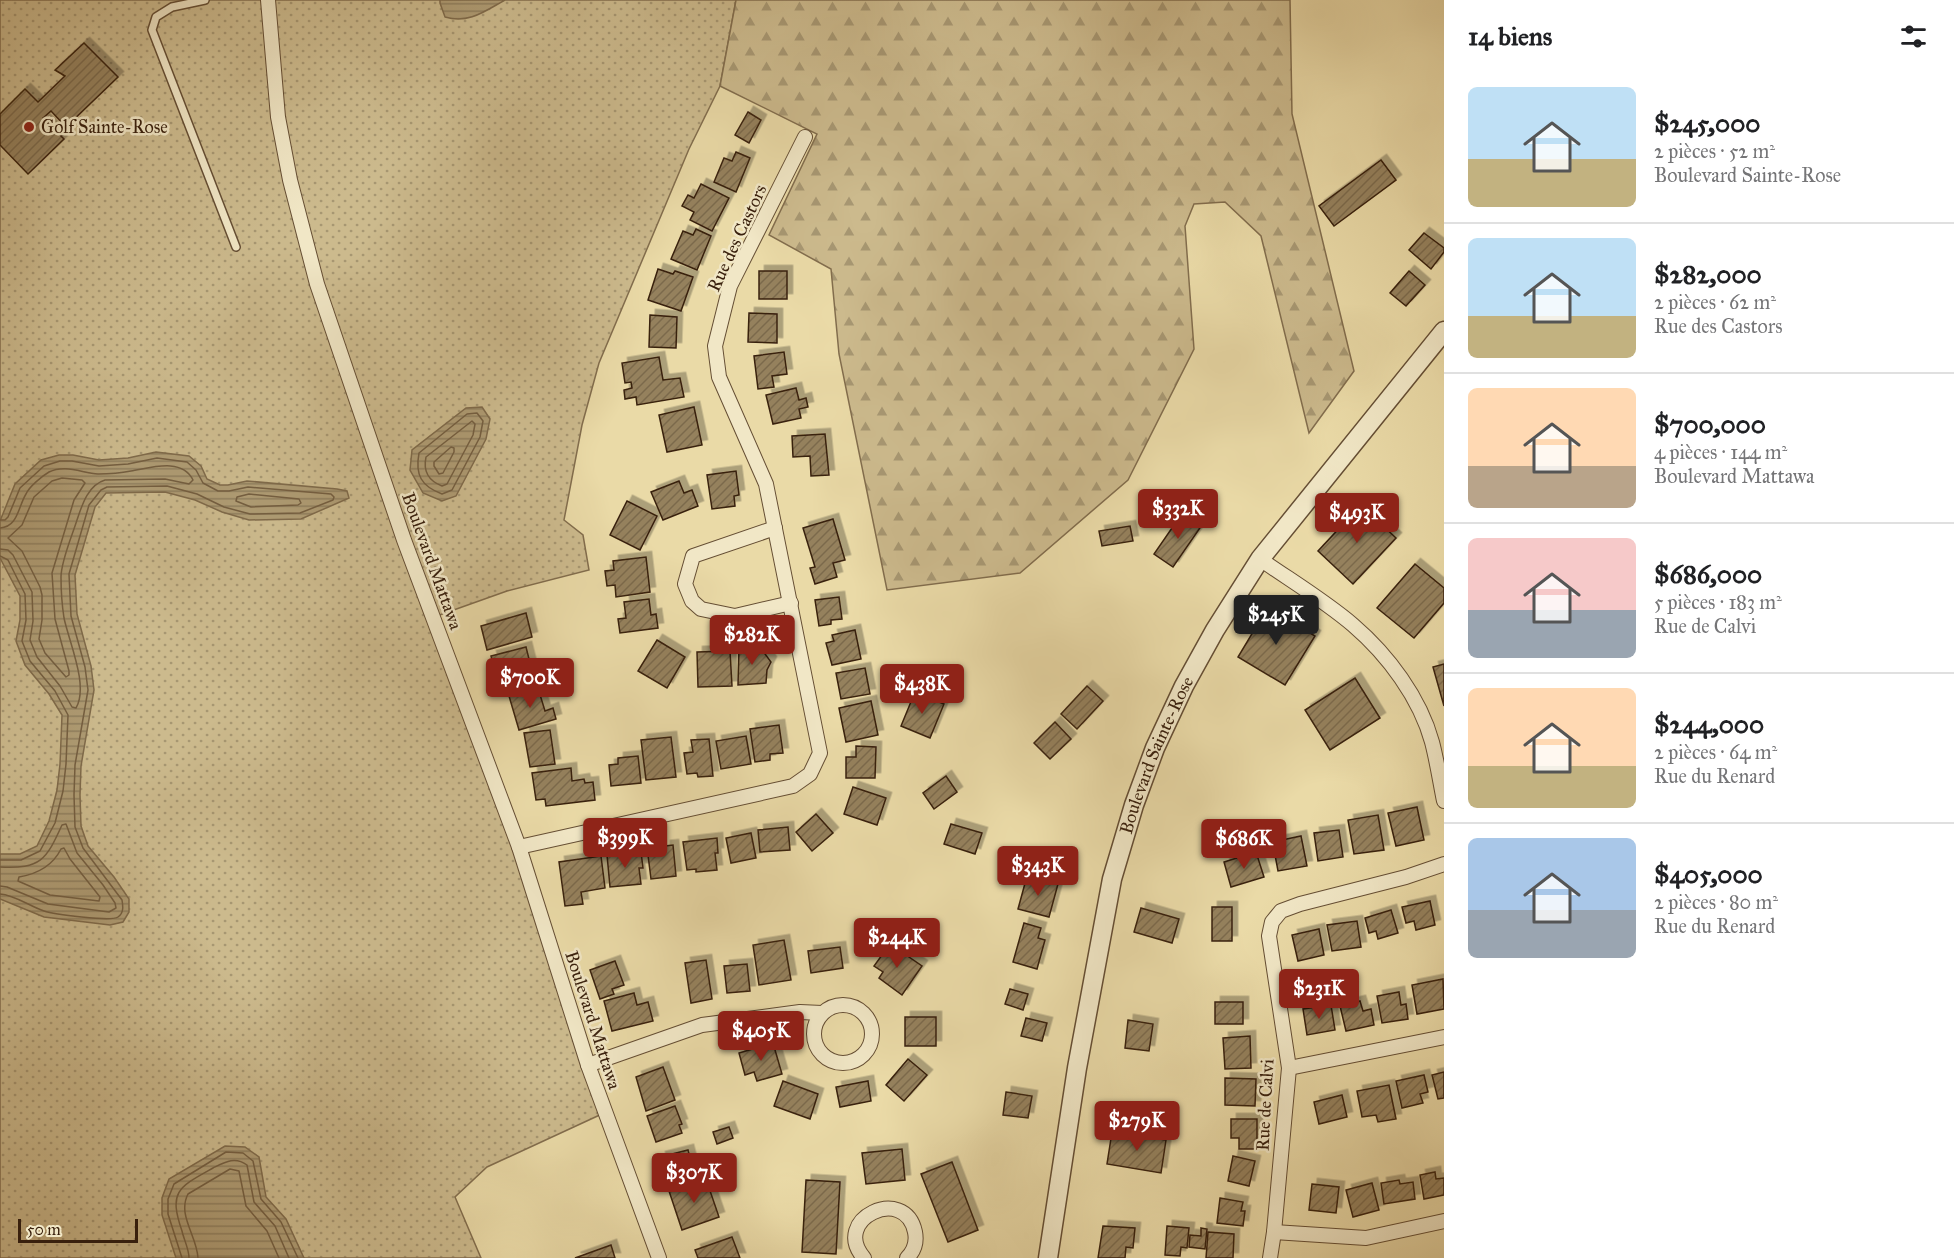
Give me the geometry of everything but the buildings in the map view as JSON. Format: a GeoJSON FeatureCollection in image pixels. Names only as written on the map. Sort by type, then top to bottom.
{"type":"FeatureCollection","features":[{"type":"Feature","properties":{"kind":"street","name":"Boulevard Mattawa"},"geometry":{"type":"LineString","coordinates":[[268,0],[278,117],[290,180],[317,284],[404,540],[519,847],[588,1065],[659,1258]]}},
{"type":"Feature","properties":{"kind":"street","name":"Rue des Castors"},"geometry":{"type":"LineString","coordinates":[[519,847],[793,786],[810,774],[820,753],[766,484],[719,377],[715,346],[730,286],[805,137]]}},
{"type":"Feature","properties":{"kind":"street","name":"Boulevard Sainte-Rose"},"geometry":{"type":"LineString","coordinates":[[1048,1258],[1077,1068],[1112,879],[1134,805],[1155,748],[1184,686],[1215,630],[1260,559],[1444,331]]}},
{"type":"Feature","properties":{"kind":"street"},"geometry":{"type":"LineString","coordinates":[[775,528],[693,556],[685,584],[692,602],[701,609],[735,616],[791,603]]}},
{"type":"Feature","properties":{"kind":"street"},"geometry":{"type":"LineString","coordinates":[[1260,559],[1352,624],[1375,646],[1402,680],[1420,710],[1432,741],[1444,801]]}},
{"type":"Feature","properties":{"kind":"street","name":"Rue de Calvi"},"geometry":{"type":"LineString","coordinates":[[1270,1258],[1289,1068],[1269,936],[1272,922],[1281,911],[1300,904],[1406,877],[1444,864]]}},
{"type":"Feature","properties":{"kind":"street"},"geometry":{"type":"LineString","coordinates":[[588,1065],[702,1025],[800,1012],[822,1013],[839,1005],[849,1005],[857,1009],[865,1014],[870,1023],[872,1041],[861,1057],[852,1062],[843,1063],[833,1062],[824,1057],[814,1040],[816,1022],[822,1013]]}},
{"type":"Feature","properties":{"kind":"street"},"geometry":{"type":"LineString","coordinates":[[1289,1068],[1444,1037]]}},
{"type":"Feature","properties":{"kind":"street"},"geometry":{"type":"LineString","coordinates":[[864,1258],[856,1243],[859,1223],[874,1210],[885,1208],[895,1209],[903,1214],[914,1228],[916,1237],[914,1246],[907,1258]]}},
{"type":"Feature","properties":{"kind":"street"},"geometry":{"type":"LineString","coordinates":[[1274,1232],[1366,1238],[1444,1221]]}},
{"type":"Feature","properties":{"kind":"lane"},"geometry":{"type":"LineString","coordinates":[[205,0],[172,7],[156,17],[152,30],[236,248]]}},
{"type":"Feature","properties":{"kind":"green space","name":"Golf Sainte-Rose"},"geometry":{"type":"Polygon","coordinates":[[[0,0],[736,0],[720,86],[689,149],[599,363],[582,425],[564,520],[583,535],[589,570],[507,591],[434,617],[604,1113],[487,1167],[455,1197],[481,1258],[0,1258],[0,0]]]}},
{"type":"Feature","properties":{"kind":"green space"},"geometry":{"type":"Polygon","coordinates":[[[736,0],[1290,0],[1292,114],[1354,371],[1309,433],[1261,236],[1225,202],[1194,204],[1185,226],[1194,349],[1128,480],[1020,573],[887,590],[839,354],[831,269],[769,235],[817,134],[720,86],[736,0]]]}},
{"type":"Feature","properties":{"kind":"water"},"geometry":{"type":"Polygon","coordinates":[[[440,0],[505,0],[469,18],[454,19],[445,17],[440,0]]]}},
{"type":"Feature","properties":{"kind":"water"},"geometry":{"type":"Polygon","coordinates":[[[482,407],[490,419],[486,439],[456,496],[442,501],[423,493],[410,470],[412,450],[466,408],[482,407]]]}},
{"type":"Feature","properties":{"kind":"water"},"geometry":{"type":"Polygon","coordinates":[[[156,452],[189,456],[201,466],[207,479],[220,485],[247,481],[337,489],[347,491],[349,498],[301,519],[249,520],[222,512],[195,500],[165,492],[106,493],[95,507],[75,575],[77,614],[91,666],[94,690],[81,766],[81,826],[88,846],[129,899],[129,912],[123,922],[110,925],[44,917],[0,899],[0,854],[20,854],[37,846],[49,821],[57,790],[62,715],[49,694],[25,665],[16,641],[20,620],[20,596],[0,558],[0,521],[15,484],[41,460],[59,455],[99,460],[128,458],[156,452]]]}},
{"type":"Feature","properties":{"kind":"water"},"geometry":{"type":"Polygon","coordinates":[[[225,1146],[245,1147],[259,1157],[266,1197],[286,1219],[304,1258],[176,1258],[162,1215],[162,1198],[169,1179],[225,1146]]]}},
{"type":"Feature","properties":{"kind":"place","name":"Golf Sainte-Rose"},"geometry":{"type":"Point","coordinates":[29,127]}}]}
